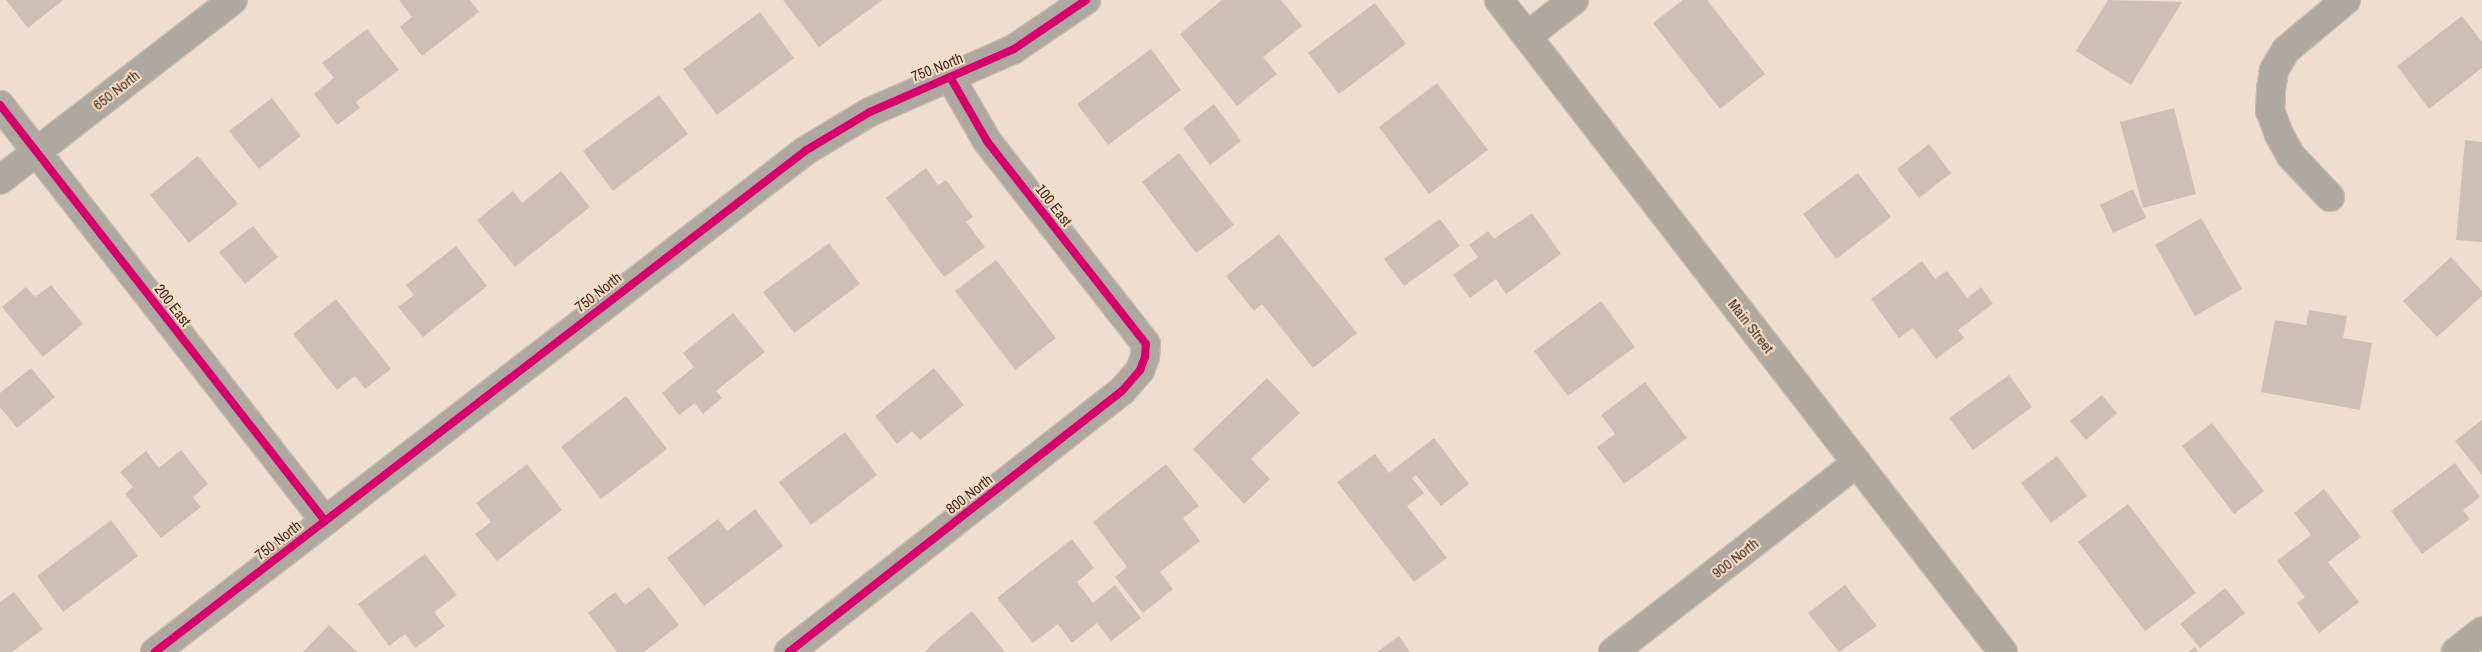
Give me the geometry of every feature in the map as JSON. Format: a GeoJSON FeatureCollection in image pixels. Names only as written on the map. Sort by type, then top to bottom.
{"type":"FeatureCollection","features":[{"type":"Feature","properties":{"kind":"main road","name":"Main Street"},"geometry":{"type":"LineString","coordinates":[[1498,0],[2003,652]]}},
{"type":"Feature","properties":{"kind":"main road"},"geometry":{"type":"LineString","coordinates":[[2456,652],[2482,632]]}},
{"type":"Feature","properties":{"kind":"street","name":"650 North"},"geometry":{"type":"LineString","coordinates":[[0,180],[233,0]]}},
{"type":"Feature","properties":{"kind":"street","name":"750 North"},"geometry":{"type":"LineString","coordinates":[[155,652],[805,151],[870,112],[1014,49],[1086,0]]}},
{"type":"Feature","properties":{"kind":"street"},"geometry":{"type":"LineString","coordinates":[[1527,36],[1574,0]]}},
{"type":"Feature","properties":{"kind":"street"},"geometry":{"type":"LineString","coordinates":[[2330,197],[2291,156],[2283,142],[2270,111],[2271,89],[2274,70],[2286,50],[2346,0]]}},
{"type":"Feature","properties":{"kind":"street","name":"100 East"},"geometry":{"type":"LineString","coordinates":[[950,77],[987,141],[1146,344]]}},
{"type":"Feature","properties":{"kind":"street","name":"200 East"},"geometry":{"type":"LineString","coordinates":[[0,105],[325,521]]}},
{"type":"Feature","properties":{"kind":"street","name":"800 North"},"geometry":{"type":"LineString","coordinates":[[789,652],[1122,391],[1140,370],[1146,357],[1146,344]]}},
{"type":"Feature","properties":{"kind":"street","name":"900 North"},"geometry":{"type":"LineString","coordinates":[[1613,652],[1857,463]]}},
{"type":"Feature","properties":{"kind":"building"},"geometry":{"type":"Polygon","coordinates":[[[6,0],[63,0],[28,28],[6,0]]]}},
{"type":"Feature","properties":{"kind":"building"},"geometry":{"type":"Polygon","coordinates":[[[399,0],[470,0],[479,12],[422,56],[400,27],[412,17],[399,0]]]}},
{"type":"Feature","properties":{"kind":"building"},"geometry":{"type":"Polygon","coordinates":[[[783,0],[882,0],[819,47],[783,0]]]}},
{"type":"Feature","properties":{"kind":"building"},"geometry":{"type":"Polygon","coordinates":[[[1222,0],[1281,0],[1302,26],[1263,57],[1277,74],[1237,106],[1180,34],[1222,0]]]}},
{"type":"Feature","properties":{"kind":"building"},"geometry":{"type":"Polygon","coordinates":[[[1683,0],[1707,0],[1765,74],[1720,109],[1653,23],[1683,0]]]}},
{"type":"Feature","properties":{"kind":"building"},"geometry":{"type":"Polygon","coordinates":[[[2108,0],[2182,2],[2131,85],[2076,51],[2108,0]]]}},
{"type":"Feature","properties":{"kind":"building"},"geometry":{"type":"Polygon","coordinates":[[[1375,3],[1406,44],[1339,94],[1308,53],[1375,3]]]}},
{"type":"Feature","properties":{"kind":"building"},"geometry":{"type":"Polygon","coordinates":[[[760,12],[794,58],[717,115],[683,69],[760,12]]]}},
{"type":"Feature","properties":{"kind":"building"},"geometry":{"type":"Polygon","coordinates":[[[2462,16],[2482,42],[2482,68],[2429,109],[2397,66],[2462,16]]]}},
{"type":"Feature","properties":{"kind":"building"},"geometry":{"type":"Polygon","coordinates":[[[367,29],[399,70],[356,102],[360,108],[337,125],[314,94],[334,78],[322,63],[367,29]]]}},
{"type":"Feature","properties":{"kind":"building"},"geometry":{"type":"Polygon","coordinates":[[[1151,49],[1181,90],[1108,145],[1077,104],[1151,49]]]}},
{"type":"Feature","properties":{"kind":"building"},"geometry":{"type":"Polygon","coordinates":[[[1437,83],[1488,150],[1429,194],[1379,127],[1437,83]]]}},
{"type":"Feature","properties":{"kind":"building"},"geometry":{"type":"Polygon","coordinates":[[[659,95],[688,134],[613,191],[583,151],[659,95]]]}},
{"type":"Feature","properties":{"kind":"building"},"geometry":{"type":"Polygon","coordinates":[[[272,98],[301,136],[259,169],[229,131],[272,98]]]}},
{"type":"Feature","properties":{"kind":"building"},"geometry":{"type":"Polygon","coordinates":[[[1214,104],[1241,141],[1210,165],[1183,128],[1214,104]]]}},
{"type":"Feature","properties":{"kind":"building"},"geometry":{"type":"Polygon","coordinates":[[[2174,108],[2196,194],[2143,208],[2120,122],[2174,108]]]}},
{"type":"Feature","properties":{"kind":"building"},"geometry":{"type":"Polygon","coordinates":[[[2465,140],[2482,142],[2482,242],[2456,240],[2465,140]]]}},
{"type":"Feature","properties":{"kind":"building"},"geometry":{"type":"Polygon","coordinates":[[[1929,144],[1951,173],[1919,198],[1897,169],[1929,144]]]}},
{"type":"Feature","properties":{"kind":"building"},"geometry":{"type":"Polygon","coordinates":[[[1179,153],[1234,225],[1196,253],[1142,182],[1179,153]]]}},
{"type":"Feature","properties":{"kind":"building"},"geometry":{"type":"Polygon","coordinates":[[[198,156],[238,204],[189,243],[150,195],[198,156]]]}},
{"type":"Feature","properties":{"kind":"building"},"geometry":{"type":"Polygon","coordinates":[[[926,168],[938,185],[946,180],[973,217],[966,222],[985,247],[944,277],[886,198],[926,168]]]}},
{"type":"Feature","properties":{"kind":"building"},"geometry":{"type":"Polygon","coordinates":[[[561,171],[590,207],[515,267],[477,220],[513,191],[522,203],[561,171]]]}},
{"type":"Feature","properties":{"kind":"building"},"geometry":{"type":"Polygon","coordinates":[[[1858,173],[1891,217],[1836,259],[1803,214],[1858,173]]]}},
{"type":"Feature","properties":{"kind":"building"},"geometry":{"type":"Polygon","coordinates":[[[2133,189],[2146,218],[2113,233],[2100,205],[2133,189]]]}},
{"type":"Feature","properties":{"kind":"building"},"geometry":{"type":"Polygon","coordinates":[[[1532,213],[1561,254],[1506,294],[1496,279],[1470,298],[1453,275],[1478,257],[1469,245],[1488,231],[1494,239],[1532,213]]]}},
{"type":"Feature","properties":{"kind":"building"},"geometry":{"type":"Polygon","coordinates":[[[2201,218],[2242,289],[2195,316],[2155,245],[2201,218]]]}},
{"type":"Feature","properties":{"kind":"building"},"geometry":{"type":"Polygon","coordinates":[[[1440,219],[1460,246],[1404,286],[1384,259],[1440,219]]]}},
{"type":"Feature","properties":{"kind":"building"},"geometry":{"type":"Polygon","coordinates":[[[253,226],[278,257],[245,284],[219,252],[253,226]]]}},
{"type":"Feature","properties":{"kind":"building"},"geometry":{"type":"Polygon","coordinates":[[[1279,234],[1357,333],[1313,368],[1262,304],[1254,311],[1226,276],[1279,234]]]}},
{"type":"Feature","properties":{"kind":"building"},"geometry":{"type":"Polygon","coordinates":[[[829,243],[860,284],[794,333],[763,292],[829,243]]]}},
{"type":"Feature","properties":{"kind":"building"},"geometry":{"type":"Polygon","coordinates":[[[456,246],[487,286],[423,337],[398,307],[414,295],[406,285],[456,246]]]}},
{"type":"Feature","properties":{"kind":"building"},"geometry":{"type":"Polygon","coordinates":[[[2451,257],[2482,291],[2482,296],[2437,337],[2403,301],[2451,257]]]}},
{"type":"Feature","properties":{"kind":"building"},"geometry":{"type":"Polygon","coordinates":[[[996,260],[1056,338],[1015,370],[955,291],[996,260]]]}},
{"type":"Feature","properties":{"kind":"building"},"geometry":{"type":"Polygon","coordinates":[[[1922,261],[1935,279],[1947,271],[1967,298],[1981,287],[1993,304],[1958,330],[1964,338],[1936,359],[1913,328],[1899,338],[1871,299],[1922,261]]]}},
{"type":"Feature","properties":{"kind":"building"},"geometry":{"type":"Polygon","coordinates":[[[51,285],[83,324],[43,357],[2,307],[26,287],[35,297],[51,285]]]}},
{"type":"Feature","properties":{"kind":"building"},"geometry":{"type":"Polygon","coordinates":[[[336,299],[391,369],[365,389],[355,376],[337,390],[293,334],[336,299]]]}},
{"type":"Feature","properties":{"kind":"building"},"geometry":{"type":"Polygon","coordinates":[[[1601,301],[1635,347],[1568,396],[1534,351],[1601,301]]]}},
{"type":"Feature","properties":{"kind":"building"},"geometry":{"type":"Polygon","coordinates":[[[2309,310],[2347,316],[2343,338],[2372,343],[2360,410],[2261,392],[2275,320],[2306,325],[2309,310]]]}},
{"type":"Feature","properties":{"kind":"building"},"geometry":{"type":"Polygon","coordinates":[[[733,313],[765,352],[716,391],[722,398],[703,414],[695,403],[679,415],[662,393],[694,367],[683,353],[733,313]]]}},
{"type":"Feature","properties":{"kind":"building"},"geometry":{"type":"Polygon","coordinates":[[[31,368],[55,397],[17,428],[0,407],[0,393],[31,368]]]}},
{"type":"Feature","properties":{"kind":"building"},"geometry":{"type":"Polygon","coordinates":[[[934,368],[964,405],[920,440],[912,431],[897,444],[875,416],[934,368]]]}},
{"type":"Feature","properties":{"kind":"building"},"geometry":{"type":"Polygon","coordinates":[[[2009,375],[2032,407],[1973,450],[1949,418],[2009,375]]]}},
{"type":"Feature","properties":{"kind":"building"},"geometry":{"type":"Polygon","coordinates":[[[1267,378],[1300,413],[1251,459],[1270,479],[1244,504],[1193,449],[1267,378]]]}},
{"type":"Feature","properties":{"kind":"building"},"geometry":{"type":"Polygon","coordinates":[[[1645,382],[1687,438],[1624,484],[1597,447],[1615,434],[1601,415],[1645,382]]]}},
{"type":"Feature","properties":{"kind":"building"},"geometry":{"type":"Polygon","coordinates":[[[2102,395],[2117,413],[2086,440],[2070,421],[2102,395]]]}},
{"type":"Feature","properties":{"kind":"building"},"geometry":{"type":"Polygon","coordinates":[[[626,396],[667,449],[601,499],[561,447],[626,396]]]}},
{"type":"Feature","properties":{"kind":"building"},"geometry":{"type":"Polygon","coordinates":[[[2482,420],[2482,475],[2455,441],[2482,420]]]}},
{"type":"Feature","properties":{"kind":"building"},"geometry":{"type":"Polygon","coordinates":[[[2212,423],[2264,491],[2234,514],[2182,446],[2212,423]]]}},
{"type":"Feature","properties":{"kind":"building"},"geometry":{"type":"Polygon","coordinates":[[[845,432],[877,475],[811,525],[779,482],[845,432]]]}},
{"type":"Feature","properties":{"kind":"building"},"geometry":{"type":"Polygon","coordinates":[[[1434,438],[1469,484],[1441,506],[1416,475],[1412,478],[1424,493],[1407,506],[1447,558],[1414,582],[1337,482],[1375,454],[1389,473],[1434,438]]]}},
{"type":"Feature","properties":{"kind":"building"},"geometry":{"type":"Polygon","coordinates":[[[181,450],[208,484],[193,497],[201,507],[161,538],[125,494],[133,487],[120,472],[146,451],[159,468],[181,450]]]}},
{"type":"Feature","properties":{"kind":"building"},"geometry":{"type":"Polygon","coordinates":[[[2057,456],[2087,496],[2051,523],[2021,483],[2057,456]]]}},
{"type":"Feature","properties":{"kind":"building"},"geometry":{"type":"Polygon","coordinates":[[[2455,463],[2480,497],[2463,510],[2470,519],[2422,554],[2391,511],[2455,463]]]}},
{"type":"Feature","properties":{"kind":"building"},"geometry":{"type":"Polygon","coordinates":[[[527,464],[562,510],[497,561],[475,534],[491,522],[476,503],[527,464]]]}},
{"type":"Feature","properties":{"kind":"building"},"geometry":{"type":"Polygon","coordinates":[[[1166,464],[1199,506],[1183,518],[1200,541],[1160,572],[1173,589],[1143,613],[1115,577],[1127,567],[1093,522],[1166,464]]]}},
{"type":"Feature","properties":{"kind":"building"},"geometry":{"type":"Polygon","coordinates":[[[2324,489],[2361,537],[2328,562],[2359,602],[2319,633],[2297,603],[2305,597],[2277,561],[2311,535],[2294,513],[2324,489]]]}},
{"type":"Feature","properties":{"kind":"building"},"geometry":{"type":"Polygon","coordinates":[[[2128,504],[2196,593],[2145,631],[2078,542],[2128,504]]]}},
{"type":"Feature","properties":{"kind":"building"},"geometry":{"type":"Polygon","coordinates":[[[755,509],[783,546],[704,606],[667,558],[718,519],[727,531],[755,509]]]}},
{"type":"Feature","properties":{"kind":"building"},"geometry":{"type":"Polygon","coordinates":[[[111,520],[138,556],[63,612],[37,576],[111,520]]]}},
{"type":"Feature","properties":{"kind":"building"},"geometry":{"type":"Polygon","coordinates":[[[1072,539],[1094,568],[1077,582],[1093,603],[1115,585],[1141,618],[1111,641],[1097,623],[1072,643],[1058,624],[1033,643],[997,598],[1072,539]]]}},
{"type":"Feature","properties":{"kind":"building"},"geometry":{"type":"Polygon","coordinates":[[[425,554],[457,595],[434,612],[445,626],[415,648],[405,634],[389,646],[358,604],[425,554]]]}},
{"type":"Feature","properties":{"kind":"building"},"geometry":{"type":"Polygon","coordinates":[[[1845,585],[1877,626],[1839,652],[1808,613],[1845,585]]]}},
{"type":"Feature","properties":{"kind":"building"},"geometry":{"type":"Polygon","coordinates":[[[649,587],[679,625],[644,652],[617,652],[588,613],[615,592],[625,605],[649,587]]]}},
{"type":"Feature","properties":{"kind":"building"},"geometry":{"type":"Polygon","coordinates":[[[2225,588],[2245,613],[2200,648],[2180,624],[2225,588]]]}},
{"type":"Feature","properties":{"kind":"building"},"geometry":{"type":"Polygon","coordinates":[[[14,592],[43,629],[12,652],[0,652],[0,602],[14,592]]]}},
{"type":"Feature","properties":{"kind":"building"},"geometry":{"type":"Polygon","coordinates":[[[972,611],[1005,652],[925,652],[933,643],[972,611]]]}},
{"type":"Feature","properties":{"kind":"building"},"geometry":{"type":"Polygon","coordinates":[[[329,625],[357,652],[303,652],[329,625]]]}},
{"type":"Feature","properties":{"kind":"building"},"geometry":{"type":"Polygon","coordinates":[[[1399,636],[1410,652],[1377,652],[1399,636]]]}},
{"type":"Feature","properties":{"kind":"building"},"geometry":{"type":"Polygon","coordinates":[[[2195,647],[2198,652],[2188,652],[2195,647]]]}},
{"type":"Feature","properties":{"kind":"cycle path"},"geometry":{"type":"LineString","coordinates":[[155,652],[805,151],[870,112],[1014,49],[1086,0]]}},
{"type":"Feature","properties":{"kind":"cycle path"},"geometry":{"type":"LineString","coordinates":[[789,652],[1122,391],[1140,370],[1145,357],[1146,344],[987,141],[950,77]]}},
{"type":"Feature","properties":{"kind":"cycle path"},"geometry":{"type":"LineString","coordinates":[[0,105],[325,521]]}}]}
